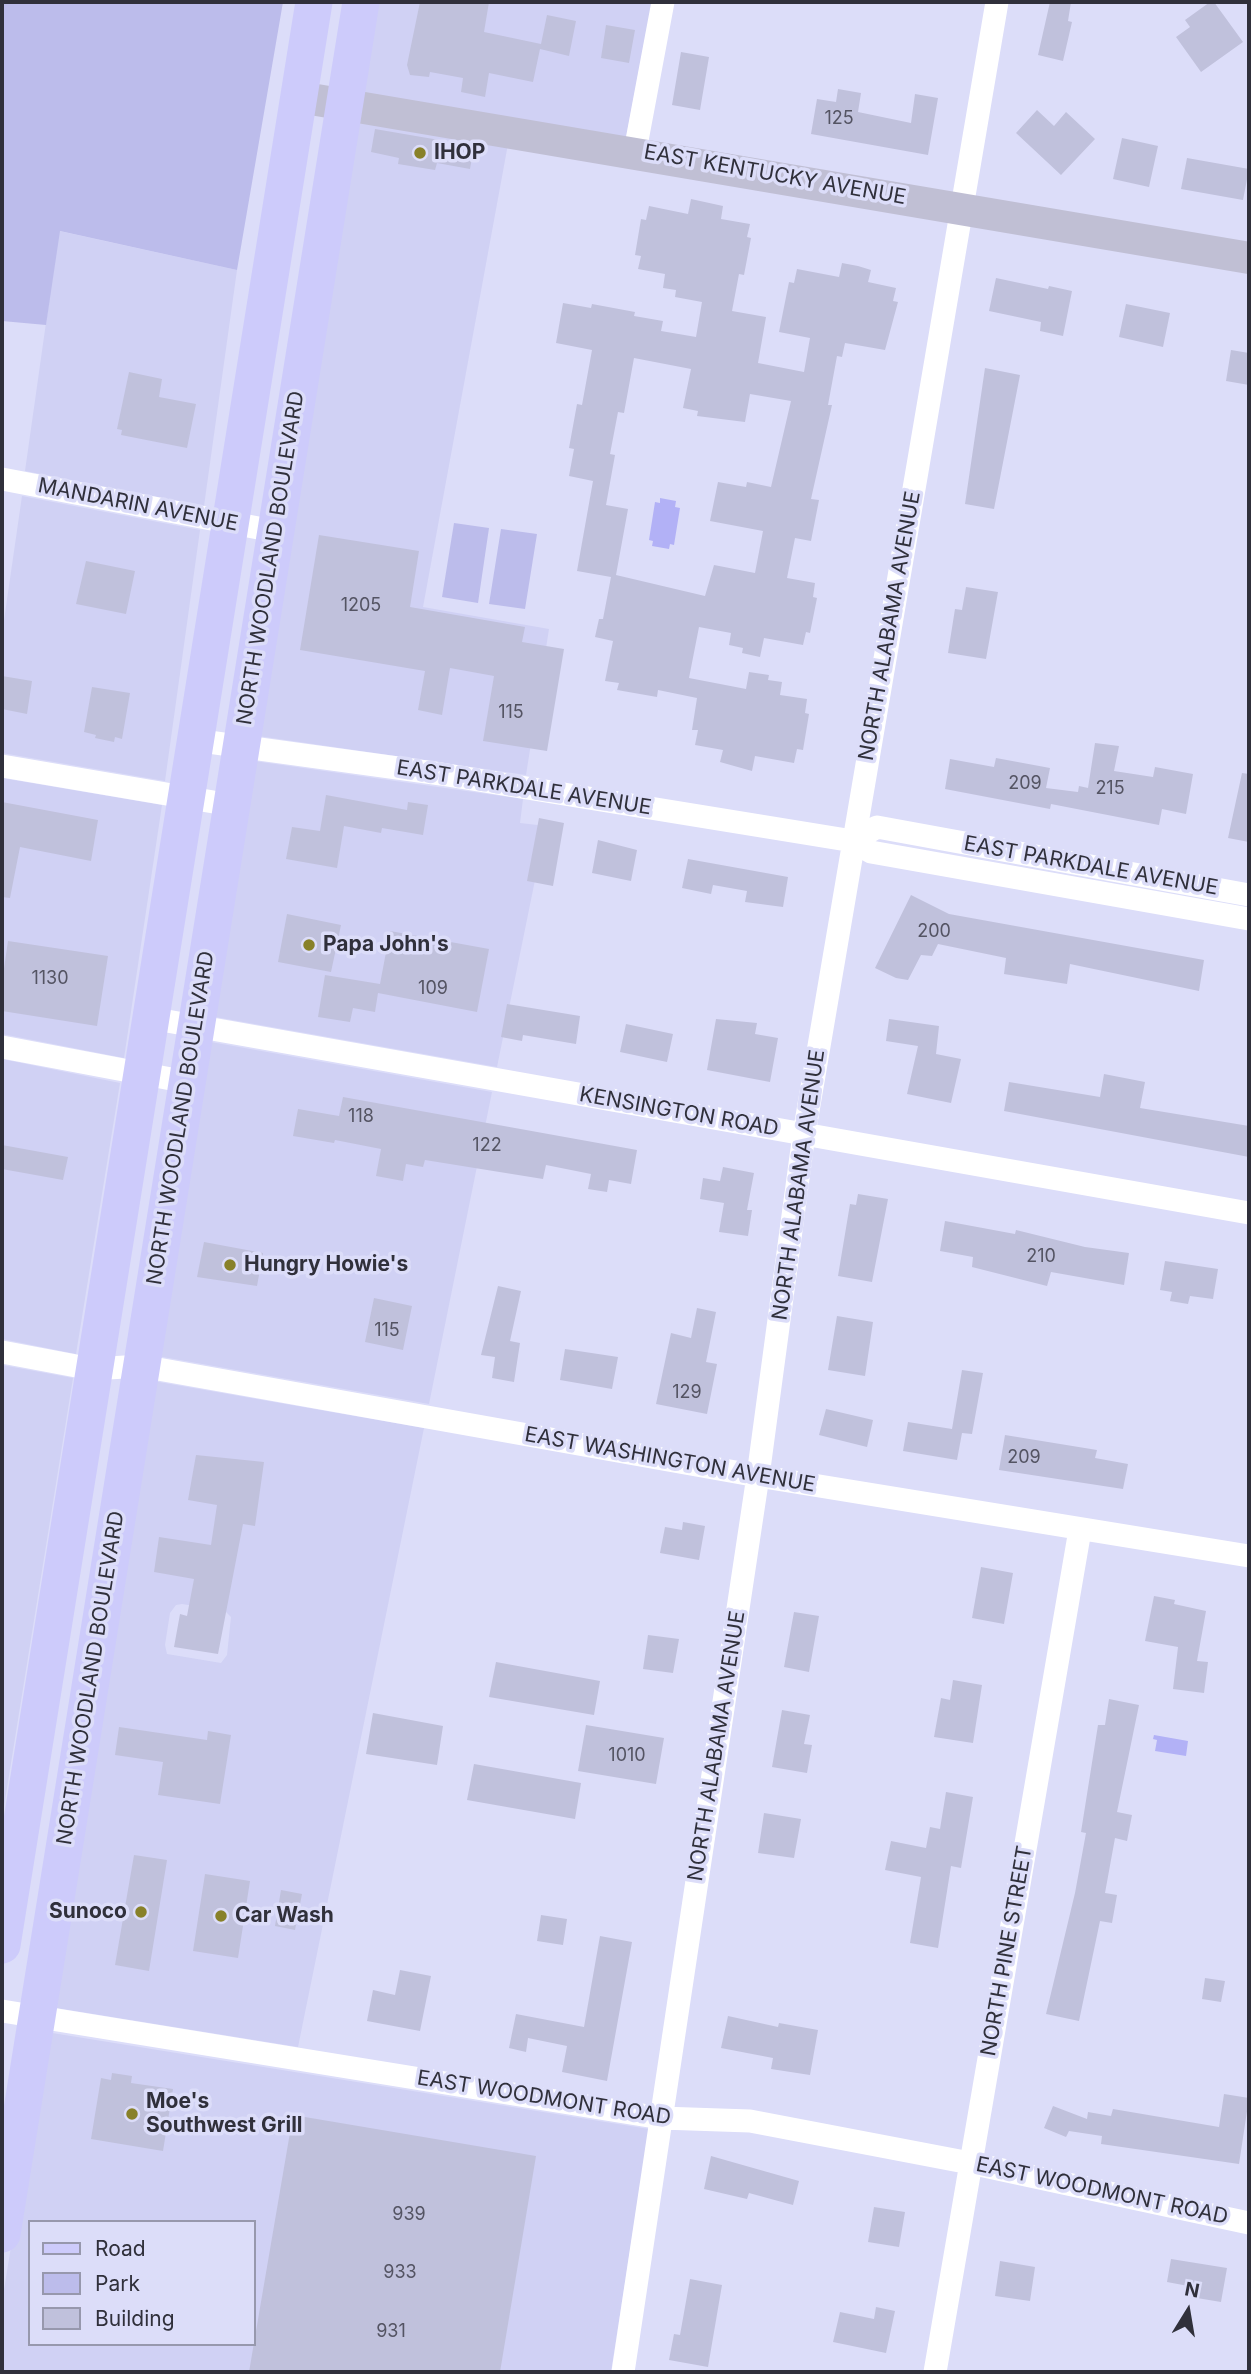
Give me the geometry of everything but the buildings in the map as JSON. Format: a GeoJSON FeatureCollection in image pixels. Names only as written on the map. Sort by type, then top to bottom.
{"type":"FeatureCollection","features":[{"type":"Feature","properties":{"kind":"main road"},"geometry":{"type":"LineString","coordinates":[[2,1945],[92,1369],[314,2]]}},
{"type":"Feature","properties":{"kind":"main road","name":"NORTH WOODLAND BOULEVARD"},"geometry":{"type":"LineString","coordinates":[[2,2234],[361,2]]}},
{"type":"Feature","properties":{"kind":"street"},"geometry":{"type":"LineString","coordinates":[[635,152],[663,2]]}},
{"type":"Feature","properties":{"kind":"street","name":"NORTH ALABAMA AVENUE"},"geometry":{"type":"LineString","coordinates":[[623,2372],[758,1476],[804,1134],[997,2]]}},
{"type":"Feature","properties":{"kind":"street","name":"EAST KENTUCKY AVENUE"},"geometry":{"type":"LineString","coordinates":[[299,97],[1249,258]]}},
{"type":"Feature","properties":{"kind":"street","name":"MANDARIN AVENUE"},"geometry":{"type":"LineString","coordinates":[[2,479],[274,531]]}},
{"type":"Feature","properties":{"kind":"street","name":"EAST PARKDALE AVENUE"},"geometry":{"type":"LineString","coordinates":[[194,740],[441,774],[853,841],[871,852],[1249,919]]}},
{"type":"Feature","properties":{"kind":"street"},"geometry":{"type":"LineString","coordinates":[[2,766],[231,805]]}},
{"type":"Feature","properties":{"kind":"street","name":"EAST PARKDALE AVENUE"},"geometry":{"type":"LineString","coordinates":[[853,841],[877,827],[1249,895]]}},
{"type":"Feature","properties":{"kind":"street","name":"KENSINGTON ROAD"},"geometry":{"type":"LineString","coordinates":[[150,1018],[1249,1213]]}},
{"type":"Feature","properties":{"kind":"street"},"geometry":{"type":"LineString","coordinates":[[2,1047],[187,1082]]}},
{"type":"Feature","properties":{"kind":"street","name":"EAST WASHINGTON AVENUE"},"geometry":{"type":"LineString","coordinates":[[2,1352],[92,1369],[141,1366],[758,1476],[1249,1556]]}},
{"type":"Feature","properties":{"kind":"street","name":"NORTH PINE STREET"},"geometry":{"type":"LineString","coordinates":[[935,2372],[1080,1530]]}},
{"type":"Feature","properties":{"kind":"street","name":"EAST WOODMONT ROAD"},"geometry":{"type":"LineString","coordinates":[[2,2011],[661,2118],[750,2121],[970,2163],[1249,2223]]}},
{"type":"Feature","properties":{"kind":"shaded area"},"geometry":{"type":"Polygon","coordinates":[[[372,2],[652,2],[626,138],[357,93],[372,2]]]}},
{"type":"Feature","properties":{"kind":"shaded area"},"geometry":{"type":"Polygon","coordinates":[[[353,118],[508,144],[423,607],[549,629],[526,775],[258,736],[353,118]]]}},
{"type":"Feature","properties":{"kind":"shaded area"},"geometry":{"type":"Polygon","coordinates":[[[59,231],[237,270],[204,506],[25,471],[59,231]]]}},
{"type":"Feature","properties":{"kind":"shaded area"},"geometry":{"type":"Polygon","coordinates":[[[22,496],[200,530],[165,781],[2,753],[2,634],[22,496]]]}},
{"type":"Feature","properties":{"kind":"shaded area"},"geometry":{"type":"Polygon","coordinates":[[[660,498],[676,501],[675,507],[680,508],[674,545],[670,544],[669,549],[652,546],[653,541],[649,540],[655,502],[660,503],[660,498]]]}},
{"type":"Feature","properties":{"kind":"shaded area"},"geometry":{"type":"Polygon","coordinates":[[[254,761],[523,799],[520,823],[546,826],[497,1067],[215,1017],[254,761]]]}},
{"type":"Feature","properties":{"kind":"shaded area"},"geometry":{"type":"Polygon","coordinates":[[[2,778],[162,805],[124,1058],[2,1034],[2,778]]]}},
{"type":"Feature","properties":{"kind":"shaded area"},"geometry":{"type":"Polygon","coordinates":[[[211,1042],[492,1092],[429,1404],[157,1356],[211,1042]]]}},
{"type":"Feature","properties":{"kind":"shaded area"},"geometry":{"type":"Polygon","coordinates":[[[2,1059],[120,1083],[76,1354],[2,1339],[2,1059]]]}},
{"type":"Feature","properties":{"kind":"shaded area"},"geometry":{"type":"Polygon","coordinates":[[[2,1365],[73,1378],[2,1819],[2,1365]]]}},
{"type":"Feature","properties":{"kind":"shaded area"},"geometry":{"type":"Polygon","coordinates":[[[153,1381],[424,1428],[298,2047],[50,2007],[153,1381]],[[176,1605],[170,1613],[165,1645],[167,1654],[221,1663],[227,1655],[231,1617],[225,1611],[176,1605]]]}},
{"type":"Feature","properties":{"kind":"shaded area"},"geometry":{"type":"Polygon","coordinates":[[[1154,1735],[1188,1741],[1186,1756],[1155,1751],[1157,1740],[1153,1739],[1154,1735]]]}},
{"type":"Feature","properties":{"kind":"shaded area"},"geometry":{"type":"Polygon","coordinates":[[[46,2032],[649,2129],[611,2372],[2,2372],[2,2302],[46,2032]]]}},
{"type":"Feature","properties":{"kind":"green space"},"geometry":{"type":"Polygon","coordinates":[[[2,2],[283,2],[237,270],[60,231],[46,325],[2,321],[2,2]]]}},
{"type":"Feature","properties":{"kind":"green space"},"geometry":{"type":"Polygon","coordinates":[[[454,523],[489,528],[478,603],[442,597],[454,523]]]}},
{"type":"Feature","properties":{"kind":"green space"},"geometry":{"type":"Polygon","coordinates":[[[501,529],[537,534],[525,609],[489,604],[501,529]]]}},
{"type":"Feature","properties":{"kind":"place","name":"IHOP"},"geometry":{"type":"Point","coordinates":[420,153]}},
{"type":"Feature","properties":{"kind":"place","name":"Papa John's"},"geometry":{"type":"Point","coordinates":[309,945]}},
{"type":"Feature","properties":{"kind":"place","name":"Hungry Howie's"},"geometry":{"type":"Point","coordinates":[230,1265]}},
{"type":"Feature","properties":{"kind":"place","name":"Sunoco"},"geometry":{"type":"Point","coordinates":[141,1912]}},
{"type":"Feature","properties":{"kind":"place","name":"Car Wash"},"geometry":{"type":"Point","coordinates":[221,1916]}},
{"type":"Feature","properties":{"kind":"place","name":"Moe's Southwest Grill"},"geometry":{"type":"Point","coordinates":[132,2114]}}]}
